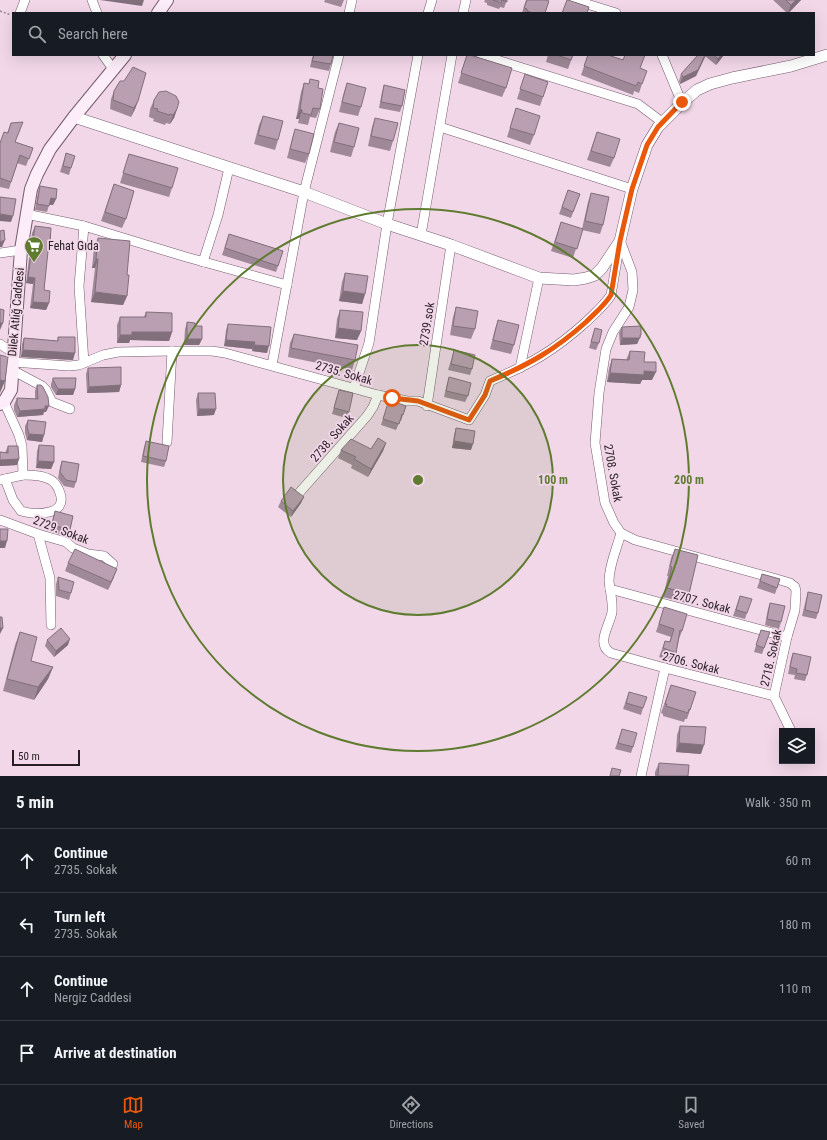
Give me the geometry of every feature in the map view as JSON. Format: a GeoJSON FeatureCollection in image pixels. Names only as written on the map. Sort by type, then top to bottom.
{"type":"FeatureCollection","features":[{"type":"Feature","properties":{"kind":"main road","name":"Dilek Atlığ Caddesi"},"geometry":{"type":"LineString","coordinates":[[2,403],[11,390],[9,362],[21,250],[31,189],[50,149],[124,56]]}},
{"type":"Feature","properties":{"kind":"street"},"geometry":{"type":"LineString","coordinates":[[20,12],[25,0]]}},
{"type":"Feature","properties":{"kind":"street"},"geometry":{"type":"LineString","coordinates":[[92,0],[97,12]]}},
{"type":"Feature","properties":{"kind":"street"},"geometry":{"type":"LineString","coordinates":[[349,12],[352,0]]}},
{"type":"Feature","properties":{"kind":"street"},"geometry":{"type":"LineString","coordinates":[[428,12],[432,0]]}},
{"type":"Feature","properties":{"kind":"street"},"geometry":{"type":"LineString","coordinates":[[462,12],[466,0]]}},
{"type":"Feature","properties":{"kind":"street"},"geometry":{"type":"LineString","coordinates":[[574,0],[613,12]]}},
{"type":"Feature","properties":{"kind":"street"},"geometry":{"type":"LineString","coordinates":[[74,117],[304,192],[387,224],[539,278],[574,280],[595,275],[602,268],[620,241],[632,189],[647,145],[662,122],[682,102],[697,90],[710,84],[791,66],[827,55]]}},
{"type":"Feature","properties":{"kind":"street"},"geometry":{"type":"LineString","coordinates":[[104,56],[113,69]]}},
{"type":"Feature","properties":{"kind":"street"},"geometry":{"type":"LineString","coordinates":[[272,365],[304,192],[339,56]]}},
{"type":"Feature","properties":{"kind":"street"},"geometry":{"type":"LineString","coordinates":[[354,388],[370,344],[387,224],[418,56]]}},
{"type":"Feature","properties":{"kind":"street"},"geometry":{"type":"LineString","coordinates":[[421,235],[452,56]]}},
{"type":"Feature","properties":{"kind":"street"},"geometry":{"type":"LineString","coordinates":[[485,56],[638,104],[662,122]]}},
{"type":"Feature","properties":{"kind":"street"},"geometry":{"type":"LineString","coordinates":[[662,56],[682,102]]}},
{"type":"Feature","properties":{"kind":"street"},"geometry":{"type":"LineString","coordinates":[[440,127],[632,189]]}},
{"type":"Feature","properties":{"kind":"street"},"geometry":{"type":"LineString","coordinates":[[203,262],[218,215],[229,168]]}},
{"type":"Feature","properties":{"kind":"street"},"geometry":{"type":"LineString","coordinates":[[26,214],[84,226],[203,262],[287,285]]}},
{"type":"Feature","properties":{"kind":"street"},"geometry":{"type":"LineString","coordinates":[[84,226],[79,286],[84,363]]}},
{"type":"Feature","properties":{"kind":"street","name":"2735. Sokak"},"geometry":{"type":"LineString","coordinates":[[9,362],[69,366],[84,363],[103,355],[118,352],[212,351],[272,365],[378,395],[407,401],[418,401],[427,406],[469,420],[485,395],[490,381],[520,368],[552,350],[569,338],[606,302],[611,295],[620,241]]}},
{"type":"Feature","properties":{"kind":"street","name":"2708. Sokak"},"geometry":{"type":"LineString","coordinates":[[620,241],[632,272],[633,290],[629,306],[613,332],[606,349],[595,443],[605,503],[614,523],[622,533]]}},
{"type":"Feature","properties":{"kind":"street","name":"2739.sok"},"geometry":{"type":"LineString","coordinates":[[427,406],[451,246]]}},
{"type":"Feature","properties":{"kind":"street"},"geometry":{"type":"LineString","coordinates":[[0,253],[21,250]]}},
{"type":"Feature","properties":{"kind":"street"},"geometry":{"type":"LineString","coordinates":[[520,368],[539,278]]}},
{"type":"Feature","properties":{"kind":"street"},"geometry":{"type":"LineString","coordinates":[[0,344],[9,362],[42,386],[46,390],[52,402],[70,409]]}},
{"type":"Feature","properties":{"kind":"street"},"geometry":{"type":"LineString","coordinates":[[167,442],[172,351]]}},
{"type":"Feature","properties":{"kind":"street","name":"2738. Sokak"},"geometry":{"type":"LineString","coordinates":[[299,493],[367,416],[378,395]]}},
{"type":"Feature","properties":{"kind":"street"},"geometry":{"type":"LineString","coordinates":[[2,403],[19,435],[22,446],[23,475]]}},
{"type":"Feature","properties":{"kind":"street"},"geometry":{"type":"LineString","coordinates":[[23,475],[50,479],[56,484],[62,498],[61,504],[56,509],[42,514],[21,511],[13,500],[2,479],[23,475]]}},
{"type":"Feature","properties":{"kind":"street","name":"2729. Sokak"},"geometry":{"type":"LineString","coordinates":[[0,520],[38,534],[66,542],[73,548],[88,554],[104,556],[113,564]]}},
{"type":"Feature","properties":{"kind":"street"},"geometry":{"type":"LineString","coordinates":[[610,589],[611,569],[622,533]]}},
{"type":"Feature","properties":{"kind":"street","name":"2718. Sokak"},"geometry":{"type":"LineString","coordinates":[[622,533],[648,544],[780,580],[790,583],[795,587],[796,605],[774,696],[790,728]]}},
{"type":"Feature","properties":{"kind":"street"},"geometry":{"type":"LineString","coordinates":[[38,534],[50,578],[51,625]]}},
{"type":"Feature","properties":{"kind":"street","name":"2707. Sokak"},"geometry":{"type":"LineString","coordinates":[[610,589],[787,638]]}},
{"type":"Feature","properties":{"kind":"street","name":"2706. Sokak"},"geometry":{"type":"LineString","coordinates":[[610,589],[612,612],[604,636],[604,648],[611,653],[774,696]]}},
{"type":"Feature","properties":{"kind":"street"},"geometry":{"type":"LineString","coordinates":[[641,776],[665,668]]}},
{"type":"Feature","properties":{"kind":"path"},"geometry":{"type":"LineString","coordinates":[[0,11],[12,16]]}},
{"type":"Feature","properties":{"kind":"building"},"geometry":{"type":"Polygon","coordinates":[[[493,0],[502,0],[501,3],[493,0]]]}},
{"type":"Feature","properties":{"kind":"building"},"geometry":{"type":"Polygon","coordinates":[[[527,0],[549,1],[545,12],[530,12],[524,8],[527,0]]]}},
{"type":"Feature","properties":{"kind":"building"},"geometry":{"type":"Polygon","coordinates":[[[567,0],[589,7],[587,12],[562,12],[567,0]]]}},
{"type":"Feature","properties":{"kind":"building"},"geometry":{"type":"Polygon","coordinates":[[[786,0],[796,0],[791,5],[786,0]]]}},
{"type":"Feature","properties":{"kind":"building"},"geometry":{"type":"Polygon","coordinates":[[[314,56],[333,56],[331,64],[312,61],[314,56]]]}},
{"type":"Feature","properties":{"kind":"building"},"geometry":{"type":"Polygon","coordinates":[[[467,56],[473,56],[512,68],[506,88],[461,73],[467,56]]]}},
{"type":"Feature","properties":{"kind":"building"},"geometry":{"type":"Polygon","coordinates":[[[560,56],[573,56],[571,60],[560,56]]]}},
{"type":"Feature","properties":{"kind":"building"},"geometry":{"type":"Polygon","coordinates":[[[588,56],[611,56],[623,60],[625,56],[645,56],[640,68],[647,71],[642,84],[638,82],[636,86],[584,66],[588,56]]]}},
{"type":"Feature","properties":{"kind":"building"},"geometry":{"type":"Polygon","coordinates":[[[697,56],[705,56],[698,70],[683,77],[681,74],[697,56]]]}},
{"type":"Feature","properties":{"kind":"building"},"geometry":{"type":"Polygon","coordinates":[[[133,67],[146,73],[138,101],[134,108],[113,100],[114,91],[120,81],[124,81],[133,67]]]}},
{"type":"Feature","properties":{"kind":"building"},"geometry":{"type":"Polygon","coordinates":[[[525,74],[548,82],[543,97],[520,89],[525,74]]]}},
{"type":"Feature","properties":{"kind":"building"},"geometry":{"type":"Polygon","coordinates":[[[310,79],[319,81],[318,88],[323,89],[320,109],[313,108],[311,115],[302,113],[302,110],[300,109],[304,83],[309,84],[310,79]]]}},
{"type":"Feature","properties":{"kind":"building"},"geometry":{"type":"Polygon","coordinates":[[[347,83],[366,88],[361,107],[342,102],[347,83]]]}},
{"type":"Feature","properties":{"kind":"building"},"geometry":{"type":"Polygon","coordinates":[[[384,85],[405,90],[402,106],[381,102],[384,85]]]}},
{"type":"Feature","properties":{"kind":"building"},"geometry":{"type":"Polygon","coordinates":[[[166,91],[176,96],[179,102],[173,115],[157,111],[158,109],[153,108],[154,100],[159,92],[166,91]]]}},
{"type":"Feature","properties":{"kind":"building"},"geometry":{"type":"Polygon","coordinates":[[[516,108],[540,116],[534,135],[510,128],[516,108]]]}},
{"type":"Feature","properties":{"kind":"building"},"geometry":{"type":"Polygon","coordinates":[[[263,116],[283,121],[278,140],[258,135],[263,116]]]}},
{"type":"Feature","properties":{"kind":"building"},"geometry":{"type":"Polygon","coordinates":[[[375,118],[398,123],[393,141],[371,136],[375,118]]]}},
{"type":"Feature","properties":{"kind":"building"},"geometry":{"type":"Polygon","coordinates":[[[23,122],[15,142],[33,148],[29,159],[20,155],[11,182],[0,178],[0,143],[4,132],[8,133],[11,123],[23,122]]]}},
{"type":"Feature","properties":{"kind":"building"},"geometry":{"type":"Polygon","coordinates":[[[339,123],[359,128],[354,147],[334,142],[339,123]]]}},
{"type":"Feature","properties":{"kind":"building"},"geometry":{"type":"Polygon","coordinates":[[[295,129],[314,134],[309,154],[290,149],[295,129]]]}},
{"type":"Feature","properties":{"kind":"building"},"geometry":{"type":"Polygon","coordinates":[[[597,132],[620,139],[614,158],[591,151],[597,132]]]}},
{"type":"Feature","properties":{"kind":"building"},"geometry":{"type":"Polygon","coordinates":[[[66,153],[75,156],[71,168],[63,166],[66,153]]]}},
{"type":"Feature","properties":{"kind":"building"},"geometry":{"type":"Polygon","coordinates":[[[129,154],[178,168],[172,188],[123,173],[129,154]]]}},
{"type":"Feature","properties":{"kind":"building"},"geometry":{"type":"Polygon","coordinates":[[[114,184],[134,191],[126,219],[105,212],[114,184]]]}},
{"type":"Feature","properties":{"kind":"building"},"geometry":{"type":"Polygon","coordinates":[[[40,186],[57,189],[56,199],[51,198],[49,206],[37,204],[40,186]]]}},
{"type":"Feature","properties":{"kind":"building"},"geometry":{"type":"Polygon","coordinates":[[[568,190],[580,194],[573,212],[562,207],[568,190]]]}},
{"type":"Feature","properties":{"kind":"building"},"geometry":{"type":"Polygon","coordinates":[[[591,193],[609,197],[603,225],[585,221],[591,193]]]}},
{"type":"Feature","properties":{"kind":"building"},"geometry":{"type":"Polygon","coordinates":[[[0,197],[16,199],[13,216],[0,214],[0,197]]]}},
{"type":"Feature","properties":{"kind":"building"},"geometry":{"type":"Polygon","coordinates":[[[561,222],[583,229],[577,249],[555,242],[561,222]]]}},
{"type":"Feature","properties":{"kind":"building"},"geometry":{"type":"Polygon","coordinates":[[[35,226],[51,228],[44,290],[50,291],[49,303],[33,302],[35,278],[28,277],[35,226]]]}},
{"type":"Feature","properties":{"kind":"building"},"geometry":{"type":"Polygon","coordinates":[[[4,230],[5,240],[0,242],[0,231],[4,230]]]}},
{"type":"Feature","properties":{"kind":"building"},"geometry":{"type":"Polygon","coordinates":[[[229,234],[283,251],[278,266],[225,248],[229,234]]]}},
{"type":"Feature","properties":{"kind":"building"},"geometry":{"type":"Polygon","coordinates":[[[98,238],[130,241],[127,296],[95,292],[98,238]]]}},
{"type":"Feature","properties":{"kind":"building"},"geometry":{"type":"Polygon","coordinates":[[[345,273],[368,276],[365,294],[343,291],[345,273]]]}},
{"type":"Feature","properties":{"kind":"building"},"geometry":{"type":"Polygon","coordinates":[[[456,307],[478,311],[475,329],[453,326],[456,307]]]}},
{"type":"Feature","properties":{"kind":"building"},"geometry":{"type":"Polygon","coordinates":[[[0,309],[4,310],[3,323],[0,323],[0,309]]]}},
{"type":"Feature","properties":{"kind":"building"},"geometry":{"type":"Polygon","coordinates":[[[340,310],[363,312],[361,331],[338,328],[340,310]]]}},
{"type":"Feature","properties":{"kind":"building"},"geometry":{"type":"Polygon","coordinates":[[[146,312],[172,313],[172,332],[132,332],[132,335],[120,335],[120,317],[146,317],[146,312]]]}},
{"type":"Feature","properties":{"kind":"building"},"geometry":{"type":"Polygon","coordinates":[[[498,320],[519,325],[514,345],[493,340],[498,320]]]}},
{"type":"Feature","properties":{"kind":"building"},"geometry":{"type":"Polygon","coordinates":[[[187,322],[195,323],[195,326],[202,326],[202,339],[187,339],[187,322]]]}},
{"type":"Feature","properties":{"kind":"building"},"geometry":{"type":"Polygon","coordinates":[[[228,324],[271,327],[269,346],[254,345],[255,342],[226,340],[228,324]]]}},
{"type":"Feature","properties":{"kind":"building"},"geometry":{"type":"Polygon","coordinates":[[[641,326],[640,338],[622,338],[622,327],[641,326]]]}},
{"type":"Feature","properties":{"kind":"building"},"geometry":{"type":"Polygon","coordinates":[[[595,328],[602,330],[599,343],[591,342],[595,328]]]}},
{"type":"Feature","properties":{"kind":"building"},"geometry":{"type":"Polygon","coordinates":[[[294,334],[358,345],[355,360],[291,348],[294,334]]]}},
{"type":"Feature","properties":{"kind":"building"},"geometry":{"type":"Polygon","coordinates":[[[58,337],[75,337],[75,353],[23,350],[24,338],[58,341],[58,337]]]}},
{"type":"Feature","properties":{"kind":"building"},"geometry":{"type":"Polygon","coordinates":[[[454,350],[475,355],[472,369],[451,364],[454,350]]]}},
{"type":"Feature","properties":{"kind":"building"},"geometry":{"type":"Polygon","coordinates":[[[630,351],[645,352],[644,362],[656,362],[656,372],[644,371],[644,375],[610,373],[612,359],[629,360],[630,351]]]}},
{"type":"Feature","properties":{"kind":"building"},"geometry":{"type":"Polygon","coordinates":[[[0,355],[8,357],[5,381],[0,380],[0,355]]]}},
{"type":"Feature","properties":{"kind":"building"},"geometry":{"type":"Polygon","coordinates":[[[121,367],[121,385],[89,387],[88,368],[121,367]]]}},
{"type":"Feature","properties":{"kind":"building"},"geometry":{"type":"Polygon","coordinates":[[[449,377],[471,383],[468,396],[446,391],[449,377]]]}},
{"type":"Feature","properties":{"kind":"building"},"geometry":{"type":"Polygon","coordinates":[[[53,378],[76,378],[75,389],[58,389],[53,378]]]}},
{"type":"Feature","properties":{"kind":"building"},"geometry":{"type":"Polygon","coordinates":[[[37,385],[41,385],[43,387],[48,397],[49,406],[45,406],[45,409],[20,411],[17,404],[17,398],[38,399],[37,385]]]}},
{"type":"Feature","properties":{"kind":"building"},"geometry":{"type":"Polygon","coordinates":[[[339,390],[353,393],[349,412],[334,408],[339,390]]]}},
{"type":"Feature","properties":{"kind":"building"},"geometry":{"type":"Polygon","coordinates":[[[198,393],[215,393],[216,409],[199,409],[198,393]]]}},
{"type":"Feature","properties":{"kind":"building"},"geometry":{"type":"Polygon","coordinates":[[[389,400],[406,406],[399,424],[383,419],[389,400]]]}},
{"type":"Feature","properties":{"kind":"building"},"geometry":{"type":"Polygon","coordinates":[[[28,420],[46,422],[44,435],[29,434],[27,427],[28,420]]]}},
{"type":"Feature","properties":{"kind":"building"},"geometry":{"type":"Polygon","coordinates":[[[456,428],[475,431],[473,444],[454,441],[456,428]]]}},
{"type":"Feature","properties":{"kind":"building"},"geometry":{"type":"Polygon","coordinates":[[[378,438],[386,443],[371,469],[354,459],[356,457],[341,450],[351,439],[371,449],[378,438]]]}},
{"type":"Feature","properties":{"kind":"building"},"geometry":{"type":"Polygon","coordinates":[[[146,441],[169,446],[166,461],[143,456],[146,441]]]}},
{"type":"Feature","properties":{"kind":"building"},"geometry":{"type":"Polygon","coordinates":[[[39,445],[54,446],[54,462],[38,461],[39,445]]]}},
{"type":"Feature","properties":{"kind":"building"},"geometry":{"type":"Polygon","coordinates":[[[8,446],[18,446],[19,459],[0,460],[0,452],[8,453],[8,446]]]}},
{"type":"Feature","properties":{"kind":"building"},"geometry":{"type":"Polygon","coordinates":[[[62,461],[79,464],[76,482],[66,480],[60,472],[62,461]]]}},
{"type":"Feature","properties":{"kind":"building"},"geometry":{"type":"Polygon","coordinates":[[[291,487],[304,497],[293,511],[281,501],[291,487]]]}},
{"type":"Feature","properties":{"kind":"building"},"geometry":{"type":"Polygon","coordinates":[[[55,511],[73,516],[70,530],[52,525],[55,511]]]}},
{"type":"Feature","properties":{"kind":"building"},"geometry":{"type":"Polygon","coordinates":[[[0,529],[8,529],[7,541],[0,541],[0,529]]]}},
{"type":"Feature","properties":{"kind":"building"},"geometry":{"type":"Polygon","coordinates":[[[75,549],[117,569],[111,582],[68,563],[75,549]]]}},
{"type":"Feature","properties":{"kind":"building"},"geometry":{"type":"Polygon","coordinates":[[[675,549],[698,555],[689,594],[667,588],[672,567],[670,566],[675,549]]]}},
{"type":"Feature","properties":{"kind":"building"},"geometry":{"type":"Polygon","coordinates":[[[762,574],[780,579],[777,588],[760,581],[762,574]]]}},
{"type":"Feature","properties":{"kind":"building"},"geometry":{"type":"Polygon","coordinates":[[[58,577],[74,582],[71,593],[59,590],[58,577]]]}},
{"type":"Feature","properties":{"kind":"building"},"geometry":{"type":"Polygon","coordinates":[[[808,592],[822,595],[818,613],[805,610],[808,592]]]}},
{"type":"Feature","properties":{"kind":"building"},"geometry":{"type":"Polygon","coordinates":[[[740,596],[752,599],[747,613],[736,610],[740,596]]]}},
{"type":"Feature","properties":{"kind":"building"},"geometry":{"type":"Polygon","coordinates":[[[770,603],[785,606],[781,622],[767,619],[770,603]]]}},
{"type":"Feature","properties":{"kind":"building"},"geometry":{"type":"Polygon","coordinates":[[[664,607],[687,614],[682,631],[680,630],[676,653],[663,648],[665,641],[670,642],[674,629],[659,624],[664,607]]]}},
{"type":"Feature","properties":{"kind":"building"},"geometry":{"type":"Polygon","coordinates":[[[0,617],[2,617],[3,628],[0,628],[0,617]]]}},
{"type":"Feature","properties":{"kind":"building"},"geometry":{"type":"Polygon","coordinates":[[[61,628],[70,639],[56,651],[47,640],[61,628]]]}},
{"type":"Feature","properties":{"kind":"building"},"geometry":{"type":"Polygon","coordinates":[[[761,630],[770,632],[764,648],[756,645],[761,630]]]}},
{"type":"Feature","properties":{"kind":"building"},"geometry":{"type":"Polygon","coordinates":[[[20,632],[37,637],[31,661],[53,667],[38,687],[7,679],[20,632]]]}},
{"type":"Feature","properties":{"kind":"building"},"geometry":{"type":"Polygon","coordinates":[[[793,653],[811,657],[807,675],[796,673],[797,669],[790,667],[793,653]]]}},
{"type":"Feature","properties":{"kind":"building"},"geometry":{"type":"Polygon","coordinates":[[[671,685],[696,692],[688,713],[666,706],[667,704],[665,704],[671,685]]]}},
{"type":"Feature","properties":{"kind":"building"},"geometry":{"type":"Polygon","coordinates":[[[629,692],[647,697],[643,708],[626,703],[629,692]]]}},
{"type":"Feature","properties":{"kind":"building"},"geometry":{"type":"Polygon","coordinates":[[[680,726],[706,727],[704,745],[679,743],[680,726]]]}},
{"type":"Feature","properties":{"kind":"building"},"geometry":{"type":"Polygon","coordinates":[[[622,729],[637,733],[633,747],[618,743],[622,729]]]}},
{"type":"Feature","properties":{"kind":"building"},"geometry":{"type":"Polygon","coordinates":[[[659,763],[689,765],[688,776],[658,776],[659,763]]]}},
{"type":"Feature","properties":{"kind":"building"},"geometry":{"type":"Polygon","coordinates":[[[612,768],[621,770],[619,776],[610,776],[612,768]]]}},
{"type":"Feature","properties":{"kind":"place","name":"Fehat Gıda"},"geometry":{"type":"Point","coordinates":[34,263]}},
{"type":"Feature","properties":{"kind":"route"},"geometry":{"type":"LineString","coordinates":[[392,398],[407,401],[418,401],[427,406],[469,420],[485,395],[490,381],[531,363],[552,350],[569,338],[606,302],[611,295],[613,287],[620,241],[632,189],[647,145],[658,127],[682,102]]}}]}
